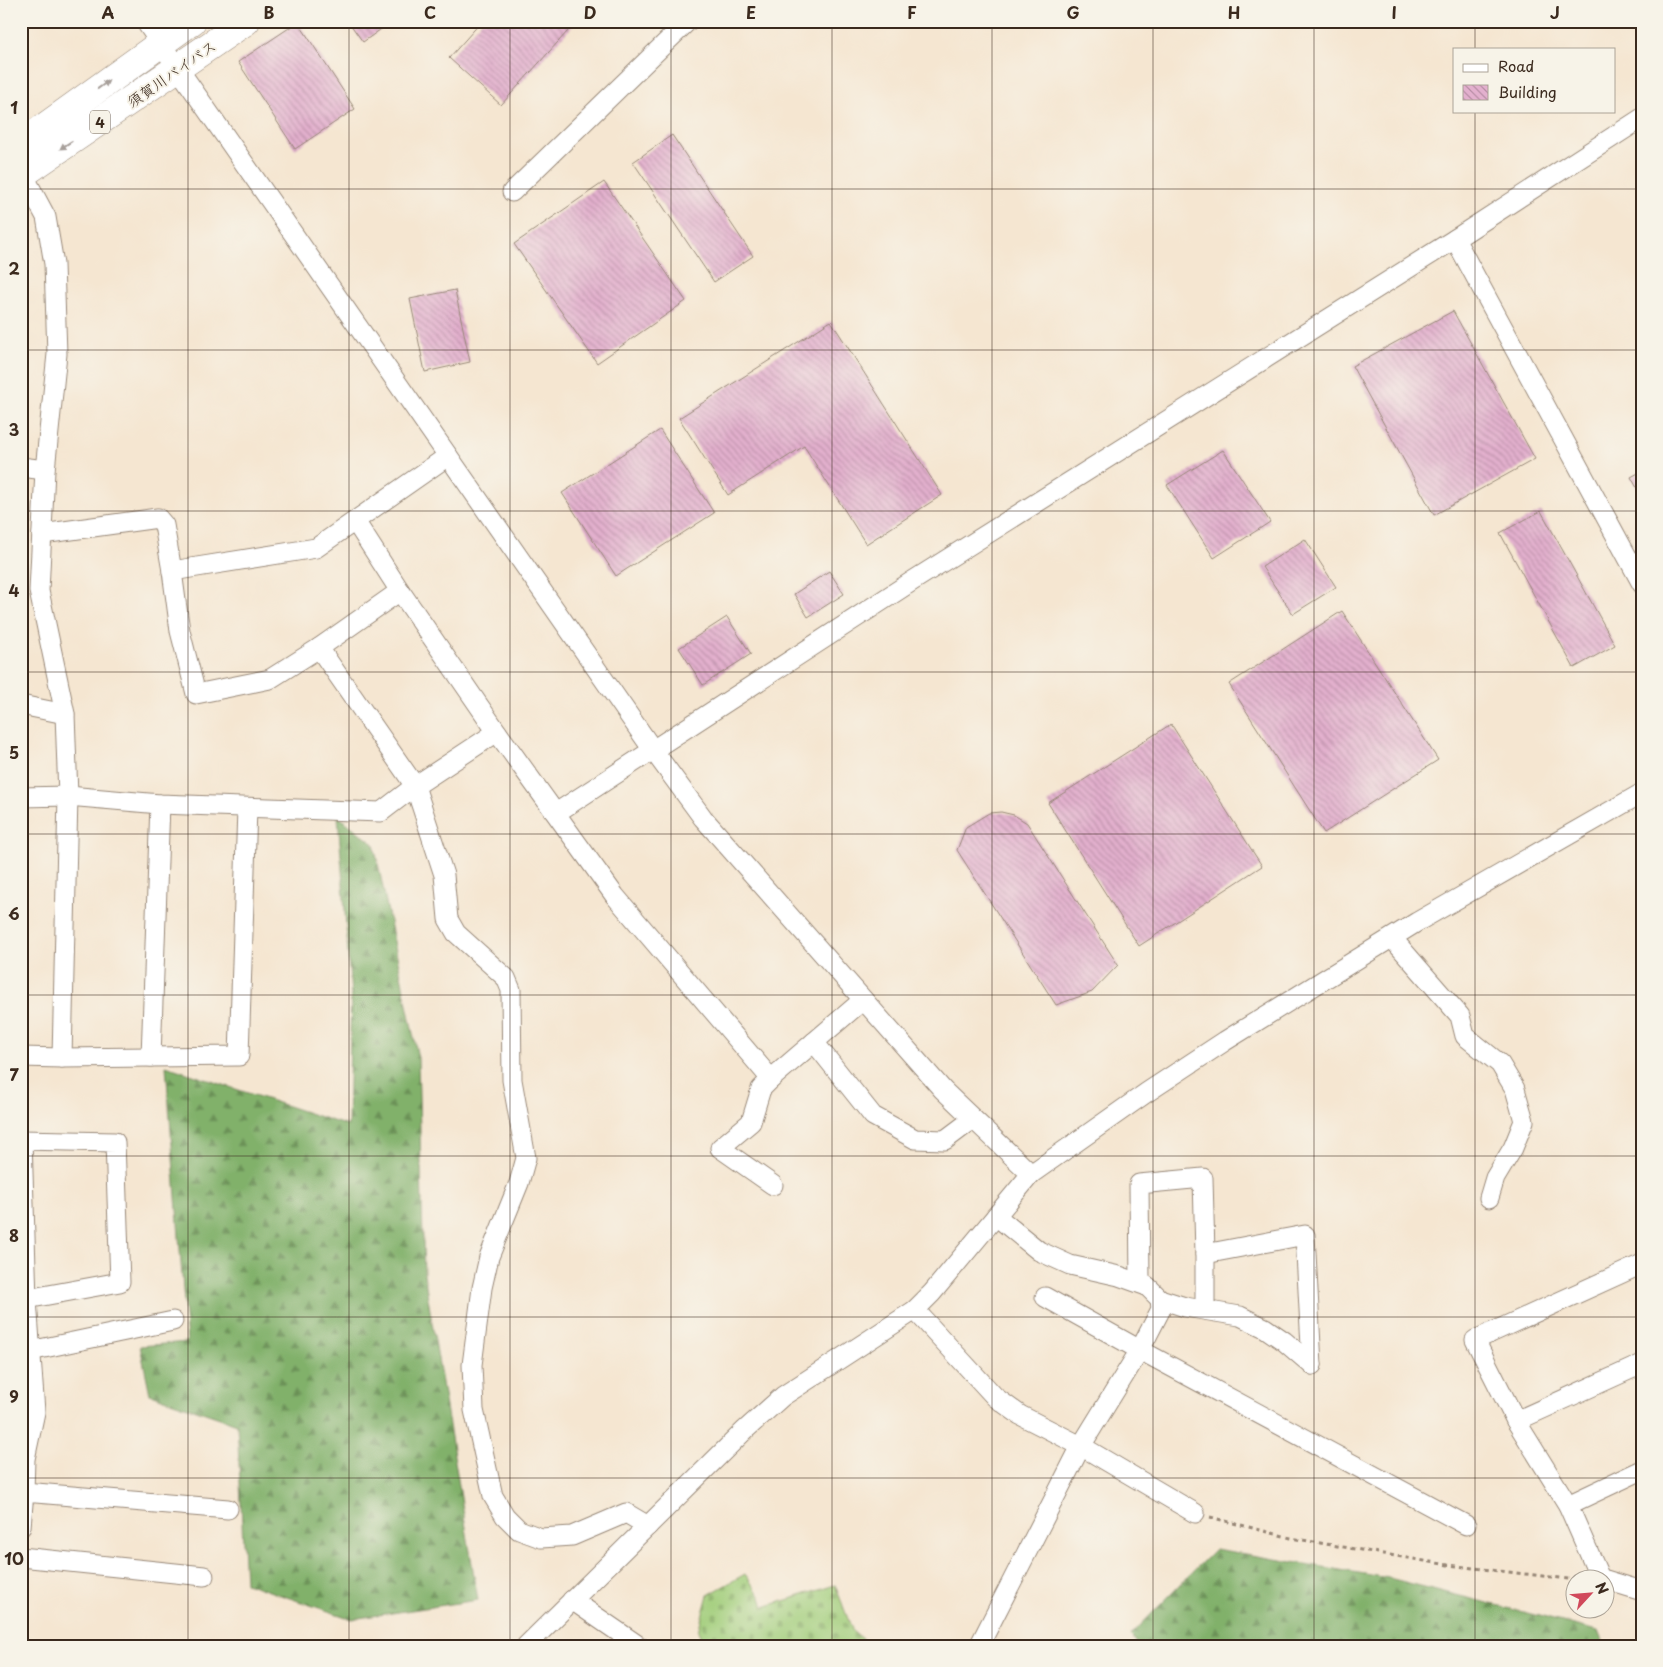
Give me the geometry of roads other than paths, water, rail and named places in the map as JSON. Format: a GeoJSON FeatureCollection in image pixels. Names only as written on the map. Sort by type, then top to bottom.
{"type":"FeatureCollection","features":[{"type":"Feature","properties":{"kind":"highway","name":"須賀川バイパス"},"geometry":{"type":"LineString","coordinates":[[23,139],[192,21]]}},
{"type":"Feature","properties":{"kind":"highway","name":"須賀川バイパス"},"geometry":{"type":"LineString","coordinates":[[22,175],[246,21]]}},
{"type":"Feature","properties":{"kind":"street"},"geometry":{"type":"LineString","coordinates":[[145,21],[653,750],[703,818],[943,1090],[1031,1174]]}},
{"type":"Feature","properties":{"kind":"street"},"geometry":{"type":"LineString","coordinates":[[512,192],[688,21]]}},
{"type":"Feature","properties":{"kind":"street"},"geometry":{"type":"LineString","coordinates":[[556,813],[914,580],[1455,239],[1642,118]]}},
{"type":"Feature","properties":{"kind":"street"},"geometry":{"type":"LineString","coordinates":[[22,175],[46,217],[54,264],[57,354],[45,470],[39,591],[65,714],[68,796],[62,1058]]}},
{"type":"Feature","properties":{"kind":"street"},"geometry":{"type":"LineString","coordinates":[[1455,239],[1642,584]]}},
{"type":"Feature","properties":{"kind":"street"},"geometry":{"type":"LineString","coordinates":[[172,571],[316,548],[448,456]]}},
{"type":"Feature","properties":{"kind":"street"},"geometry":{"type":"LineString","coordinates":[[21,468],[45,470]]}},
{"type":"Feature","properties":{"kind":"street"},"geometry":{"type":"LineString","coordinates":[[42,534],[158,518],[164,525],[180,631],[196,694],[270,679],[319,648],[400,591]]}},
{"type":"Feature","properties":{"kind":"street"},"geometry":{"type":"LineString","coordinates":[[355,521],[400,591],[497,732],[615,896],[771,1079]]}},
{"type":"Feature","properties":{"kind":"street"},"geometry":{"type":"LineString","coordinates":[[319,648],[415,786],[444,875],[448,919],[456,933],[506,978],[511,990],[512,1080],[526,1158],[520,1183],[489,1257],[482,1288],[472,1365],[474,1410],[493,1496],[505,1516],[519,1530],[541,1538],[572,1536],[626,1513],[648,1526]]}},
{"type":"Feature","properties":{"kind":"street"},"geometry":{"type":"LineString","coordinates":[[21,705],[65,714]]}},
{"type":"Feature","properties":{"kind":"street"},"geometry":{"type":"LineString","coordinates":[[21,798],[68,796],[160,804],[381,812],[415,786],[497,732]]}},
{"type":"Feature","properties":{"kind":"street"},"geometry":{"type":"LineString","coordinates":[[526,1646],[745,1430],[783,1396],[915,1310],[932,1293],[1031,1174],[1146,1093],[1225,1041],[1392,938],[1642,793]]}},
{"type":"Feature","properties":{"kind":"street"},"geometry":{"type":"LineString","coordinates":[[151,1057],[160,804]]}},
{"type":"Feature","properties":{"kind":"street"},"geometry":{"type":"LineString","coordinates":[[21,1057],[239,1056],[247,808]]}},
{"type":"Feature","properties":{"kind":"street"},"geometry":{"type":"LineString","coordinates":[[1392,938],[1460,1016],[1465,1036],[1500,1064],[1515,1089],[1524,1121],[1513,1148],[1495,1178],[1489,1198]]}},
{"type":"Feature","properties":{"kind":"street"},"geometry":{"type":"LineString","coordinates":[[773,1185],[720,1148],[751,1122],[761,1088],[863,1000]]}},
{"type":"Feature","properties":{"kind":"street"},"geometry":{"type":"LineString","coordinates":[[814,1042],[873,1116],[915,1139],[945,1140],[974,1119]]}},
{"type":"Feature","properties":{"kind":"street"},"geometry":{"type":"LineString","coordinates":[[21,1527],[24,1492],[23,1459],[35,1412],[27,1376],[30,1351],[24,1300],[22,1140],[115,1142],[120,1282],[24,1300]]}},
{"type":"Feature","properties":{"kind":"street"},"geometry":{"type":"LineString","coordinates":[[1140,1283],[1139,1184],[1203,1178],[1206,1254],[1205,1309]]}},
{"type":"Feature","properties":{"kind":"street"},"geometry":{"type":"LineString","coordinates":[[996,1216],[1039,1251],[1070,1265],[1119,1276],[1140,1283],[1148,1286],[1160,1299],[1185,1307],[1240,1316],[1265,1328],[1284,1341],[1312,1365],[1305,1235],[1206,1254]]}},
{"type":"Feature","properties":{"kind":"street"},"geometry":{"type":"LineString","coordinates":[[1596,1570],[1568,1505],[1516,1420],[1475,1340],[1642,1264]]}},
{"type":"Feature","properties":{"kind":"street"},"geometry":{"type":"LineString","coordinates":[[1045,1297],[1466,1525]]}},
{"type":"Feature","properties":{"kind":"street"},"geometry":{"type":"LineString","coordinates":[[979,1646],[1081,1446],[1140,1350],[1161,1309],[1160,1299]]}},
{"type":"Feature","properties":{"kind":"street"},"geometry":{"type":"LineString","coordinates":[[915,1310],[995,1397],[1020,1416],[1081,1446],[1195,1513]]}},
{"type":"Feature","properties":{"kind":"street"},"geometry":{"type":"LineString","coordinates":[[30,1351],[173,1321]]}},
{"type":"Feature","properties":{"kind":"street"},"geometry":{"type":"LineString","coordinates":[[1516,1420],[1642,1364]]}},
{"type":"Feature","properties":{"kind":"street"},"geometry":{"type":"LineString","coordinates":[[1568,1505],[1642,1470]]}},
{"type":"Feature","properties":{"kind":"street"},"geometry":{"type":"LineString","coordinates":[[24,1492],[228,1508]]}},
{"type":"Feature","properties":{"kind":"street"},"geometry":{"type":"LineString","coordinates":[[21,1557],[204,1576]]}},
{"type":"Feature","properties":{"kind":"street"},"geometry":{"type":"LineString","coordinates":[[1616,1580],[1642,1576]]}},
{"type":"Feature","properties":{"kind":"street"},"geometry":{"type":"LineString","coordinates":[[1616,1583],[1642,1591]]}},
{"type":"Feature","properties":{"kind":"street"},"geometry":{"type":"LineString","coordinates":[[572,1600],[639,1646]]}}]}
